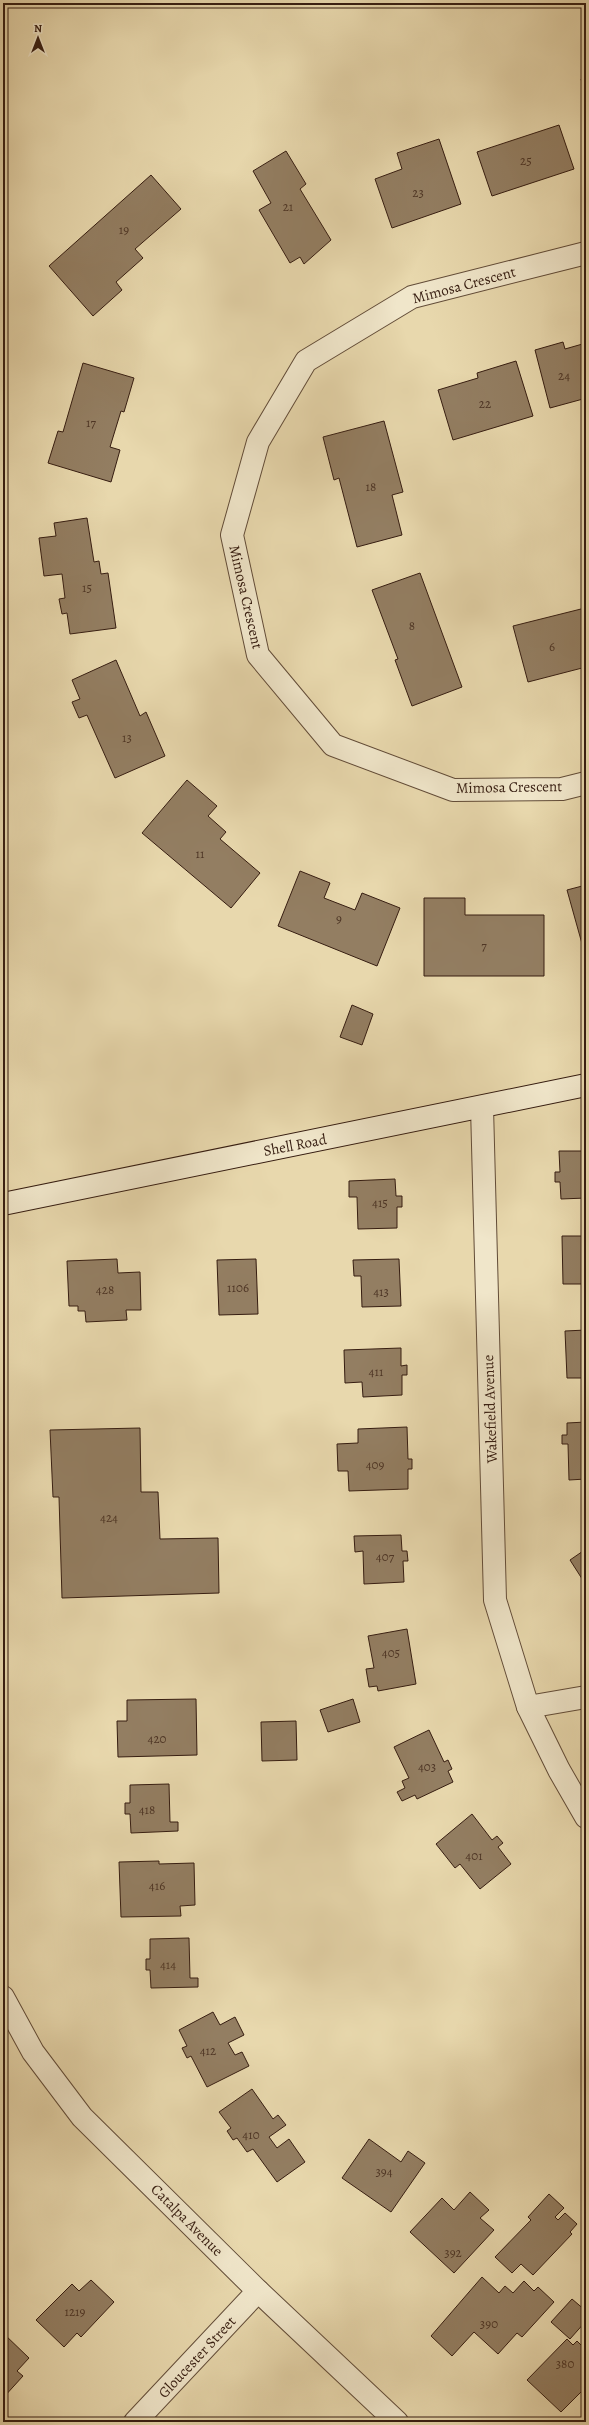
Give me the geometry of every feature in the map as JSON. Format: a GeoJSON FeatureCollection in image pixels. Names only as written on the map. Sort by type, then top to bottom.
{"type":"FeatureCollection","features":[{"type":"Feature","properties":{"kind":"street","name":"Mimosa Crescent"},"geometry":{"type":"LineString","coordinates":[[586,253],[412,298],[306,361],[258,442],[232,535],[258,655],[333,745],[453,790],[562,789],[586,783]]}},
{"type":"Feature","properties":{"kind":"street","name":"Shell Road"},"geometry":{"type":"LineString","coordinates":[[3,1204],[586,1085]]}},
{"type":"Feature","properties":{"kind":"street","name":"Wakefield Avenue"},"geometry":{"type":"LineString","coordinates":[[482,1107],[495,1600],[528,1707],[559,1770],[586,1817]]}},
{"type":"Feature","properties":{"kind":"street"},"geometry":{"type":"LineString","coordinates":[[528,1707],[586,1697]]}},
{"type":"Feature","properties":{"kind":"street","name":"Catalpa Avenue"},"geometry":{"type":"LineString","coordinates":[[3,1997],[34,2052],[82,2117],[258,2292],[397,2422]]}},
{"type":"Feature","properties":{"kind":"street","name":"Gloucester Street"},"geometry":{"type":"LineString","coordinates":[[135,2422],[258,2292]]}},
{"type":"Feature","properties":{"kind":"building"},"geometry":{"type":"Polygon","coordinates":[[[586,77],[586,97],[581,79],[586,77]]]}},
{"type":"Feature","properties":{"kind":"building"},"geometry":{"type":"Polygon","coordinates":[[[559,125],[574,169],[492,196],[477,152],[559,125]]]}},
{"type":"Feature","properties":{"kind":"building"},"geometry":{"type":"Polygon","coordinates":[[[439,139],[461,204],[392,228],[375,179],[402,169],[397,153],[439,139]]]}},
{"type":"Feature","properties":{"kind":"building"},"geometry":{"type":"Polygon","coordinates":[[[286,151],[306,184],[300,189],[331,240],[304,264],[300,257],[290,263],[259,210],[271,203],[253,171],[286,151]]]}},
{"type":"Feature","properties":{"kind":"building"},"geometry":{"type":"Polygon","coordinates":[[[151,175],[181,209],[135,249],[143,258],[116,282],[122,290],[93,316],[49,266],[151,175]]]}},
{"type":"Feature","properties":{"kind":"building"},"geometry":{"type":"Polygon","coordinates":[[[563,342],[565,349],[586,343],[586,406],[583,399],[550,408],[535,350],[563,342]]]}},
{"type":"Feature","properties":{"kind":"building"},"geometry":{"type":"Polygon","coordinates":[[[516,361],[533,416],[453,440],[438,390],[478,378],[477,373],[516,361]]]}},
{"type":"Feature","properties":{"kind":"building"},"geometry":{"type":"Polygon","coordinates":[[[83,363],[134,378],[124,412],[121,411],[110,447],[120,450],[111,482],[48,463],[58,431],[63,432],[83,363]]]}},
{"type":"Feature","properties":{"kind":"building"},"geometry":{"type":"Polygon","coordinates":[[[384,421],[403,492],[392,495],[402,535],[357,547],[339,478],[334,480],[323,437],[384,421]]]}},
{"type":"Feature","properties":{"kind":"building"},"geometry":{"type":"Polygon","coordinates":[[[87,518],[94,562],[99,561],[101,574],[108,573],[116,628],[70,634],[67,613],[62,614],[59,599],[65,598],[62,574],[44,576],[39,538],[56,536],[54,523],[87,518]]]}},
{"type":"Feature","properties":{"kind":"building"},"geometry":{"type":"Polygon","coordinates":[[[420,573],[462,687],[412,706],[395,660],[398,659],[372,590],[420,573]]]}},
{"type":"Feature","properties":{"kind":"building"},"geometry":{"type":"Polygon","coordinates":[[[585,608],[586,667],[528,682],[513,626],[585,608]]]}},
{"type":"Feature","properties":{"kind":"building"},"geometry":{"type":"Polygon","coordinates":[[[116,660],[140,716],[146,712],[165,756],[115,778],[87,715],[79,718],[72,702],[80,699],[72,680],[116,660]]]}},
{"type":"Feature","properties":{"kind":"building"},"geometry":{"type":"Polygon","coordinates":[[[187,780],[217,806],[208,816],[226,832],[220,839],[260,873],[231,908],[142,833],[187,780]]]}},
{"type":"Feature","properties":{"kind":"building"},"geometry":{"type":"Polygon","coordinates":[[[300,871],[330,883],[324,898],[355,910],[362,893],[400,908],[377,966],[278,926],[300,871]]]}},
{"type":"Feature","properties":{"kind":"building"},"geometry":{"type":"Polygon","coordinates":[[[586,885],[586,958],[567,890],[586,885]]]}},
{"type":"Feature","properties":{"kind":"building"},"geometry":{"type":"Polygon","coordinates":[[[424,898],[465,898],[465,915],[544,915],[544,976],[424,976],[424,898]]]}},
{"type":"Feature","properties":{"kind":"building"},"geometry":{"type":"Polygon","coordinates":[[[352,1005],[373,1014],[362,1045],[340,1037],[352,1005]]]}},
{"type":"Feature","properties":{"kind":"building"},"geometry":{"type":"Polygon","coordinates":[[[559,1151],[586,1151],[586,1198],[561,1199],[560,1182],[555,1182],[555,1172],[560,1172],[559,1151]]]}},
{"type":"Feature","properties":{"kind":"building"},"geometry":{"type":"Polygon","coordinates":[[[395,1179],[396,1196],[402,1196],[402,1207],[397,1207],[397,1228],[358,1229],[357,1197],[349,1197],[349,1181],[395,1179]]]}},
{"type":"Feature","properties":{"kind":"building"},"geometry":{"type":"Polygon","coordinates":[[[562,1236],[586,1236],[586,1284],[563,1284],[562,1236]]]}},
{"type":"Feature","properties":{"kind":"building"},"geometry":{"type":"Polygon","coordinates":[[[117,1259],[118,1273],[140,1272],[141,1310],[126,1310],[127,1320],[86,1322],[85,1311],[78,1311],[78,1306],[69,1306],[67,1261],[117,1259]]]}},
{"type":"Feature","properties":{"kind":"building"},"geometry":{"type":"Polygon","coordinates":[[[256,1259],[258,1314],[219,1315],[217,1260],[256,1259]]]}},
{"type":"Feature","properties":{"kind":"building"},"geometry":{"type":"Polygon","coordinates":[[[399,1259],[401,1306],[362,1307],[361,1276],[354,1276],[353,1260],[399,1259]]]}},
{"type":"Feature","properties":{"kind":"building"},"geometry":{"type":"Polygon","coordinates":[[[586,1330],[586,1378],[567,1378],[565,1331],[586,1330]]]}},
{"type":"Feature","properties":{"kind":"building"},"geometry":{"type":"Polygon","coordinates":[[[401,1348],[401,1366],[407,1365],[407,1375],[402,1375],[402,1395],[363,1397],[362,1382],[345,1383],[344,1350],[401,1348]]]}},
{"type":"Feature","properties":{"kind":"building"},"geometry":{"type":"Polygon","coordinates":[[[586,1422],[586,1479],[569,1480],[568,1444],[562,1444],[562,1435],[567,1435],[567,1423],[586,1422]]]}},
{"type":"Feature","properties":{"kind":"building"},"geometry":{"type":"Polygon","coordinates":[[[407,1427],[408,1459],[412,1459],[412,1469],[408,1469],[408,1489],[349,1491],[348,1471],[338,1471],[337,1444],[358,1443],[358,1429],[407,1427]]]}},
{"type":"Feature","properties":{"kind":"building"},"geometry":{"type":"Polygon","coordinates":[[[140,1428],[141,1492],[158,1492],[160,1539],[218,1538],[219,1593],[62,1598],[59,1497],[53,1497],[50,1430],[140,1428]]]}},
{"type":"Feature","properties":{"kind":"building"},"geometry":{"type":"Polygon","coordinates":[[[401,1535],[402,1551],[407,1551],[408,1561],[403,1561],[404,1582],[364,1584],[363,1551],[355,1552],[354,1536],[401,1535]]]}},
{"type":"Feature","properties":{"kind":"building"},"geometry":{"type":"Polygon","coordinates":[[[586,1549],[586,1585],[570,1560],[586,1549]]]}},
{"type":"Feature","properties":{"kind":"building"},"geometry":{"type":"Polygon","coordinates":[[[407,1629],[416,1684],[378,1691],[377,1686],[369,1687],[366,1669],[374,1668],[368,1636],[407,1629]]]}},
{"type":"Feature","properties":{"kind":"building"},"geometry":{"type":"Polygon","coordinates":[[[196,1699],[197,1755],[118,1757],[117,1721],[127,1721],[127,1700],[196,1699]]]}},
{"type":"Feature","properties":{"kind":"building"},"geometry":{"type":"Polygon","coordinates":[[[353,1699],[360,1722],[328,1732],[320,1710],[353,1699]]]}},
{"type":"Feature","properties":{"kind":"building"},"geometry":{"type":"Polygon","coordinates":[[[296,1721],[297,1760],[262,1761],[261,1722],[296,1721]]]}},
{"type":"Feature","properties":{"kind":"building"},"geometry":{"type":"Polygon","coordinates":[[[429,1730],[444,1762],[448,1760],[452,1769],[448,1771],[453,1782],[417,1799],[415,1795],[402,1801],[397,1792],[405,1788],[402,1781],[409,1778],[394,1747],[429,1730]]]}},
{"type":"Feature","properties":{"kind":"building"},"geometry":{"type":"Polygon","coordinates":[[[169,1784],[170,1822],[178,1822],[178,1831],[131,1833],[130,1814],[125,1814],[125,1803],[130,1803],[130,1785],[169,1784]]]}},
{"type":"Feature","properties":{"kind":"building"},"geometry":{"type":"Polygon","coordinates":[[[472,1814],[492,1840],[497,1836],[503,1843],[498,1847],[511,1864],[480,1889],[460,1864],[455,1868],[436,1844],[472,1814]]]}},
{"type":"Feature","properties":{"kind":"building"},"geometry":{"type":"Polygon","coordinates":[[[159,1861],[159,1864],[194,1863],[195,1905],[180,1906],[181,1916],[121,1917],[119,1862],[159,1861]]]}},
{"type":"Feature","properties":{"kind":"building"},"geometry":{"type":"Polygon","coordinates":[[[189,1938],[190,1978],[198,1978],[198,1987],[151,1988],[150,1970],[146,1970],[146,1959],[150,1959],[150,1939],[189,1938]]]}},
{"type":"Feature","properties":{"kind":"building"},"geometry":{"type":"Polygon","coordinates":[[[213,2012],[220,2025],[235,2017],[244,2035],[228,2043],[235,2055],[242,2052],[249,2066],[207,2087],[191,2056],[187,2058],[182,2048],[187,2046],[179,2030],[213,2012]]]}},
{"type":"Feature","properties":{"kind":"building"},"geometry":{"type":"Polygon","coordinates":[[[252,2089],[273,2119],[278,2115],[286,2125],[269,2137],[277,2148],[289,2139],[305,2162],[277,2182],[253,2149],[247,2152],[237,2138],[233,2140],[227,2131],[231,2128],[219,2112],[252,2089]]]}},
{"type":"Feature","properties":{"kind":"building"},"geometry":{"type":"Polygon","coordinates":[[[369,2139],[401,2162],[408,2151],[425,2163],[391,2212],[342,2178],[369,2139]]]}},
{"type":"Feature","properties":{"kind":"building"},"geometry":{"type":"Polygon","coordinates":[[[470,2192],[489,2210],[480,2218],[494,2230],[454,2273],[410,2232],[442,2198],[454,2210],[470,2192]]]}},
{"type":"Feature","properties":{"kind":"building"},"geometry":{"type":"Polygon","coordinates":[[[549,2194],[564,2208],[555,2217],[558,2220],[565,2213],[577,2224],[570,2232],[572,2234],[533,2275],[521,2264],[512,2273],[495,2257],[531,2220],[528,2217],[549,2194]]]}},
{"type":"Feature","properties":{"kind":"building"},"geometry":{"type":"Polygon","coordinates":[[[482,2277],[499,2293],[505,2286],[513,2293],[524,2281],[534,2291],[538,2287],[554,2302],[522,2337],[517,2333],[498,2354],[474,2332],[452,2356],[431,2336],[482,2277]]]}},
{"type":"Feature","properties":{"kind":"building"},"geometry":{"type":"Polygon","coordinates":[[[91,2280],[114,2302],[81,2337],[77,2333],[64,2347],[36,2320],[72,2284],[79,2291],[91,2280]]]}},
{"type":"Feature","properties":{"kind":"building"},"geometry":{"type":"Polygon","coordinates":[[[572,2299],[586,2311],[586,2321],[570,2339],[551,2322],[572,2299]]]}},
{"type":"Feature","properties":{"kind":"building"},"geometry":{"type":"Polygon","coordinates":[[[3,2333],[29,2358],[17,2371],[23,2376],[3,2398],[3,2333]]]}},
{"type":"Feature","properties":{"kind":"building"},"geometry":{"type":"Polygon","coordinates":[[[567,2339],[573,2345],[577,2341],[581,2345],[586,2339],[586,2387],[561,2412],[527,2380],[567,2339]]]}}]}
